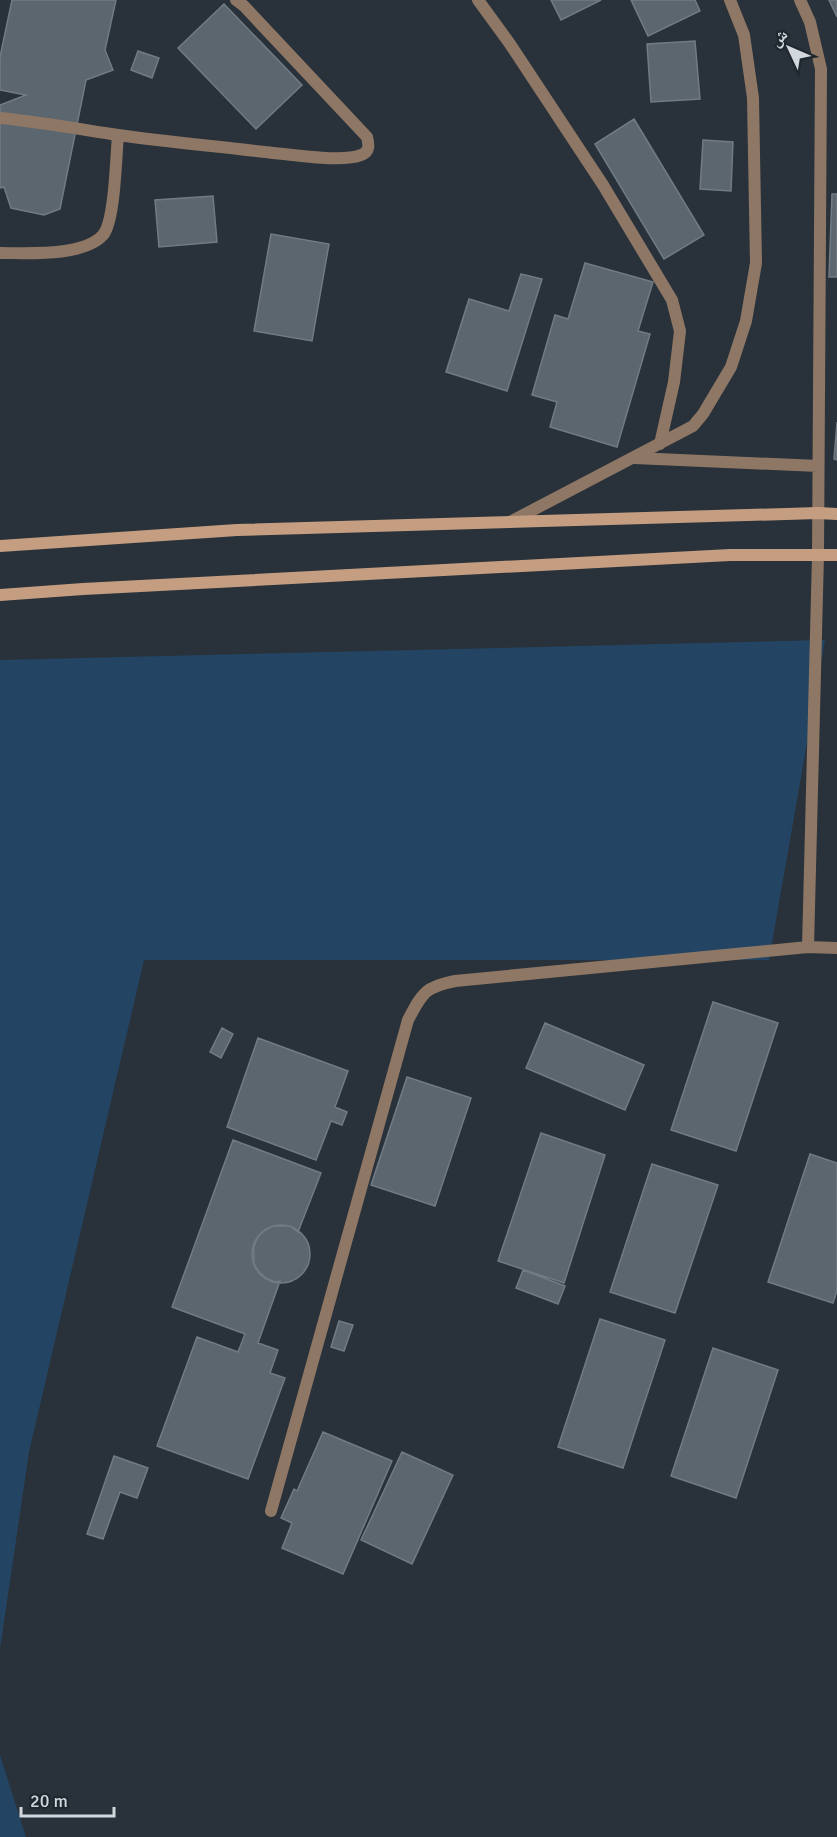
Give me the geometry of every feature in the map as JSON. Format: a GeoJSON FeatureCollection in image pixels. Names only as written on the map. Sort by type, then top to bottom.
{"type":"FeatureCollection","features":[{"type":"Feature","properties":{"kind":"main road"},"geometry":{"type":"LineString","coordinates":[[0,546],[237,530],[837,514]]}},
{"type":"Feature","properties":{"kind":"main road"},"geometry":{"type":"LineString","coordinates":[[0,595],[730,555],[837,555]]}},
{"type":"Feature","properties":{"kind":"street"},"geometry":{"type":"LineString","coordinates":[[0,118],[118,135],[310,157],[353,158],[367,152],[370,146],[367,137],[236,0]]}},
{"type":"Feature","properties":{"kind":"street"},"geometry":{"type":"LineString","coordinates":[[478,0],[517,53],[603,185],[672,300],[680,331],[674,382],[660,444]]}},
{"type":"Feature","properties":{"kind":"street"},"geometry":{"type":"LineString","coordinates":[[510,522],[698,422],[728,373],[746,321],[756,263],[753,98],[744,35],[730,0]]}},
{"type":"Feature","properties":{"kind":"street"},"geometry":{"type":"LineString","coordinates":[[800,0],[810,22],[821,69],[818,555],[808,947]]}},
{"type":"Feature","properties":{"kind":"street"},"geometry":{"type":"LineString","coordinates":[[0,253],[45,254],[89,246],[104,234],[111,213],[118,135]]}},
{"type":"Feature","properties":{"kind":"street"},"geometry":{"type":"LineString","coordinates":[[634,458],[818,466]]}},
{"type":"Feature","properties":{"kind":"street"},"geometry":{"type":"LineString","coordinates":[[271,1510],[408,1020],[418,1000],[426,991],[437,984],[455,981],[808,947],[837,948]]}},
{"type":"Feature","properties":{"kind":"shaded area"},"geometry":{"type":"Polygon","coordinates":[[[825,640],[769,960],[144,960],[29,1452],[0,1649],[0,660],[825,640]]]}},
{"type":"Feature","properties":{"kind":"shaded area"},"geometry":{"type":"Polygon","coordinates":[[[0,1755],[26,1837],[0,1837],[0,1755]]]}},
{"type":"Feature","properties":{"kind":"building"},"geometry":{"type":"Polygon","coordinates":[[[12,0],[116,0],[105,50],[113,70],[86,80],[60,209],[44,215],[11,208],[4,187],[0,188],[0,105],[26,95],[0,90],[0,57],[12,0]]]}},
{"type":"Feature","properties":{"kind":"building"},"geometry":{"type":"Polygon","coordinates":[[[551,0],[601,0],[561,20],[551,0]]]}},
{"type":"Feature","properties":{"kind":"building"},"geometry":{"type":"Polygon","coordinates":[[[551,0],[601,0],[561,20],[551,0]]]}},
{"type":"Feature","properties":{"kind":"building"},"geometry":{"type":"Polygon","coordinates":[[[631,0],[695,0],[700,11],[648,36],[631,0]]]}},
{"type":"Feature","properties":{"kind":"building"},"geometry":{"type":"Polygon","coordinates":[[[631,0],[695,0],[700,11],[648,36],[631,0]]]}},
{"type":"Feature","properties":{"kind":"building"},"geometry":{"type":"Polygon","coordinates":[[[829,0],[837,0],[837,17],[829,0]]]}},
{"type":"Feature","properties":{"kind":"building"},"geometry":{"type":"Polygon","coordinates":[[[829,0],[837,0],[837,17],[829,0]]]}},
{"type":"Feature","properties":{"kind":"building"},"geometry":{"type":"Polygon","coordinates":[[[224,4],[302,85],[256,129],[178,48],[224,4]]]}},
{"type":"Feature","properties":{"kind":"building"},"geometry":{"type":"Polygon","coordinates":[[[695,41],[700,99],[651,102],[647,44],[695,41]]]}},
{"type":"Feature","properties":{"kind":"building"},"geometry":{"type":"Polygon","coordinates":[[[695,41],[700,99],[651,102],[647,44],[695,41]]]}},
{"type":"Feature","properties":{"kind":"building"},"geometry":{"type":"Polygon","coordinates":[[[138,51],[159,58],[152,78],[131,70],[138,51]]]}},
{"type":"Feature","properties":{"kind":"building"},"geometry":{"type":"Polygon","coordinates":[[[634,119],[704,235],[664,259],[595,144],[634,119]]]}},
{"type":"Feature","properties":{"kind":"building"},"geometry":{"type":"Polygon","coordinates":[[[634,119],[704,235],[664,259],[595,144],[634,119]]]}},
{"type":"Feature","properties":{"kind":"building"},"geometry":{"type":"Polygon","coordinates":[[[703,140],[733,142],[731,191],[700,189],[703,140]]]}},
{"type":"Feature","properties":{"kind":"building"},"geometry":{"type":"Polygon","coordinates":[[[703,140],[733,142],[731,191],[700,189],[703,140]]]}},
{"type":"Feature","properties":{"kind":"building"},"geometry":{"type":"Polygon","coordinates":[[[832,194],[837,194],[837,277],[829,277],[832,194]]]}},
{"type":"Feature","properties":{"kind":"building"},"geometry":{"type":"Polygon","coordinates":[[[832,194],[837,194],[837,277],[829,277],[832,194]]]}},
{"type":"Feature","properties":{"kind":"building"},"geometry":{"type":"Polygon","coordinates":[[[213,196],[217,242],[159,247],[155,200],[213,196]]]}},
{"type":"Feature","properties":{"kind":"building"},"geometry":{"type":"Polygon","coordinates":[[[271,234],[329,244],[312,341],[254,331],[271,234]]]}},
{"type":"Feature","properties":{"kind":"building"},"geometry":{"type":"Polygon","coordinates":[[[585,263],[653,282],[638,331],[650,334],[617,447],[550,427],[557,402],[532,395],[555,315],[568,319],[585,263]]]}},
{"type":"Feature","properties":{"kind":"building"},"geometry":{"type":"Polygon","coordinates":[[[521,274],[542,279],[507,391],[446,372],[469,299],[509,311],[521,274]]]}},
{"type":"Feature","properties":{"kind":"building"},"geometry":{"type":"Polygon","coordinates":[[[837,422],[837,460],[834,459],[837,422]]]}},
{"type":"Feature","properties":{"kind":"building"},"geometry":{"type":"Polygon","coordinates":[[[837,422],[837,460],[834,459],[837,422]]]}},
{"type":"Feature","properties":{"kind":"building"},"geometry":{"type":"Polygon","coordinates":[[[713,1002],[778,1023],[736,1151],[671,1130],[713,1002]]]}},
{"type":"Feature","properties":{"kind":"building"},"geometry":{"type":"Polygon","coordinates":[[[545,1023],[644,1065],[625,1110],[526,1068],[545,1023]]]}},
{"type":"Feature","properties":{"kind":"building"},"geometry":{"type":"Polygon","coordinates":[[[222,1028],[233,1034],[221,1058],[210,1052],[222,1028]]]}},
{"type":"Feature","properties":{"kind":"building"},"geometry":{"type":"Polygon","coordinates":[[[258,1038],[348,1071],[335,1107],[347,1112],[342,1125],[331,1121],[316,1160],[227,1127],[258,1038]]]}},
{"type":"Feature","properties":{"kind":"building"},"geometry":{"type":"Polygon","coordinates":[[[407,1077],[471,1098],[435,1206],[371,1185],[407,1077]]]}},
{"type":"Feature","properties":{"kind":"building"},"geometry":{"type":"Polygon","coordinates":[[[541,1133],[605,1155],[564,1283],[498,1261],[541,1133]]]}},
{"type":"Feature","properties":{"kind":"building"},"geometry":{"type":"Polygon","coordinates":[[[233,1140],[321,1173],[298,1232],[290,1226],[273,1226],[258,1237],[254,1246],[254,1264],[259,1272],[275,1282],[280,1281],[258,1343],[278,1350],[270,1373],[285,1378],[248,1479],[157,1446],[197,1337],[238,1352],[245,1334],[172,1307],[233,1140]]]}},
{"type":"Feature","properties":{"kind":"building"},"geometry":{"type":"Polygon","coordinates":[[[810,1154],[837,1163],[837,1291],[833,1303],[768,1282],[810,1154]]]}},
{"type":"Feature","properties":{"kind":"building"},"geometry":{"type":"Polygon","coordinates":[[[652,1164],[718,1185],[675,1313],[610,1292],[652,1164]]]}},
{"type":"Feature","properties":{"kind":"building"},"geometry":{"type":"Polygon","coordinates":[[[281,1225],[297,1230],[305,1238],[310,1254],[305,1270],[297,1278],[281,1283],[265,1278],[257,1270],[252,1254],[257,1238],[265,1230],[281,1225]]]}},
{"type":"Feature","properties":{"kind":"building"},"geometry":{"type":"Polygon","coordinates":[[[523,1270],[565,1286],[558,1304],[516,1288],[523,1270]]]}},
{"type":"Feature","properties":{"kind":"building"},"geometry":{"type":"Polygon","coordinates":[[[600,1319],[665,1340],[623,1468],[558,1447],[600,1319]]]}},
{"type":"Feature","properties":{"kind":"building"},"geometry":{"type":"Polygon","coordinates":[[[339,1321],[353,1325],[344,1351],[331,1347],[339,1321]]]}},
{"type":"Feature","properties":{"kind":"building"},"geometry":{"type":"Polygon","coordinates":[[[713,1348],[778,1370],[736,1498],[671,1476],[713,1348]]]}},
{"type":"Feature","properties":{"kind":"building"},"geometry":{"type":"Polygon","coordinates":[[[323,1432],[392,1461],[343,1574],[282,1548],[292,1523],[281,1518],[294,1489],[297,1491],[323,1432]]]}},
{"type":"Feature","properties":{"kind":"building"},"geometry":{"type":"Polygon","coordinates":[[[402,1452],[453,1475],[412,1564],[361,1540],[402,1452]]]}},
{"type":"Feature","properties":{"kind":"building"},"geometry":{"type":"Polygon","coordinates":[[[114,1456],[148,1468],[137,1498],[120,1492],[103,1539],[87,1534],[114,1456]]]}}]}
